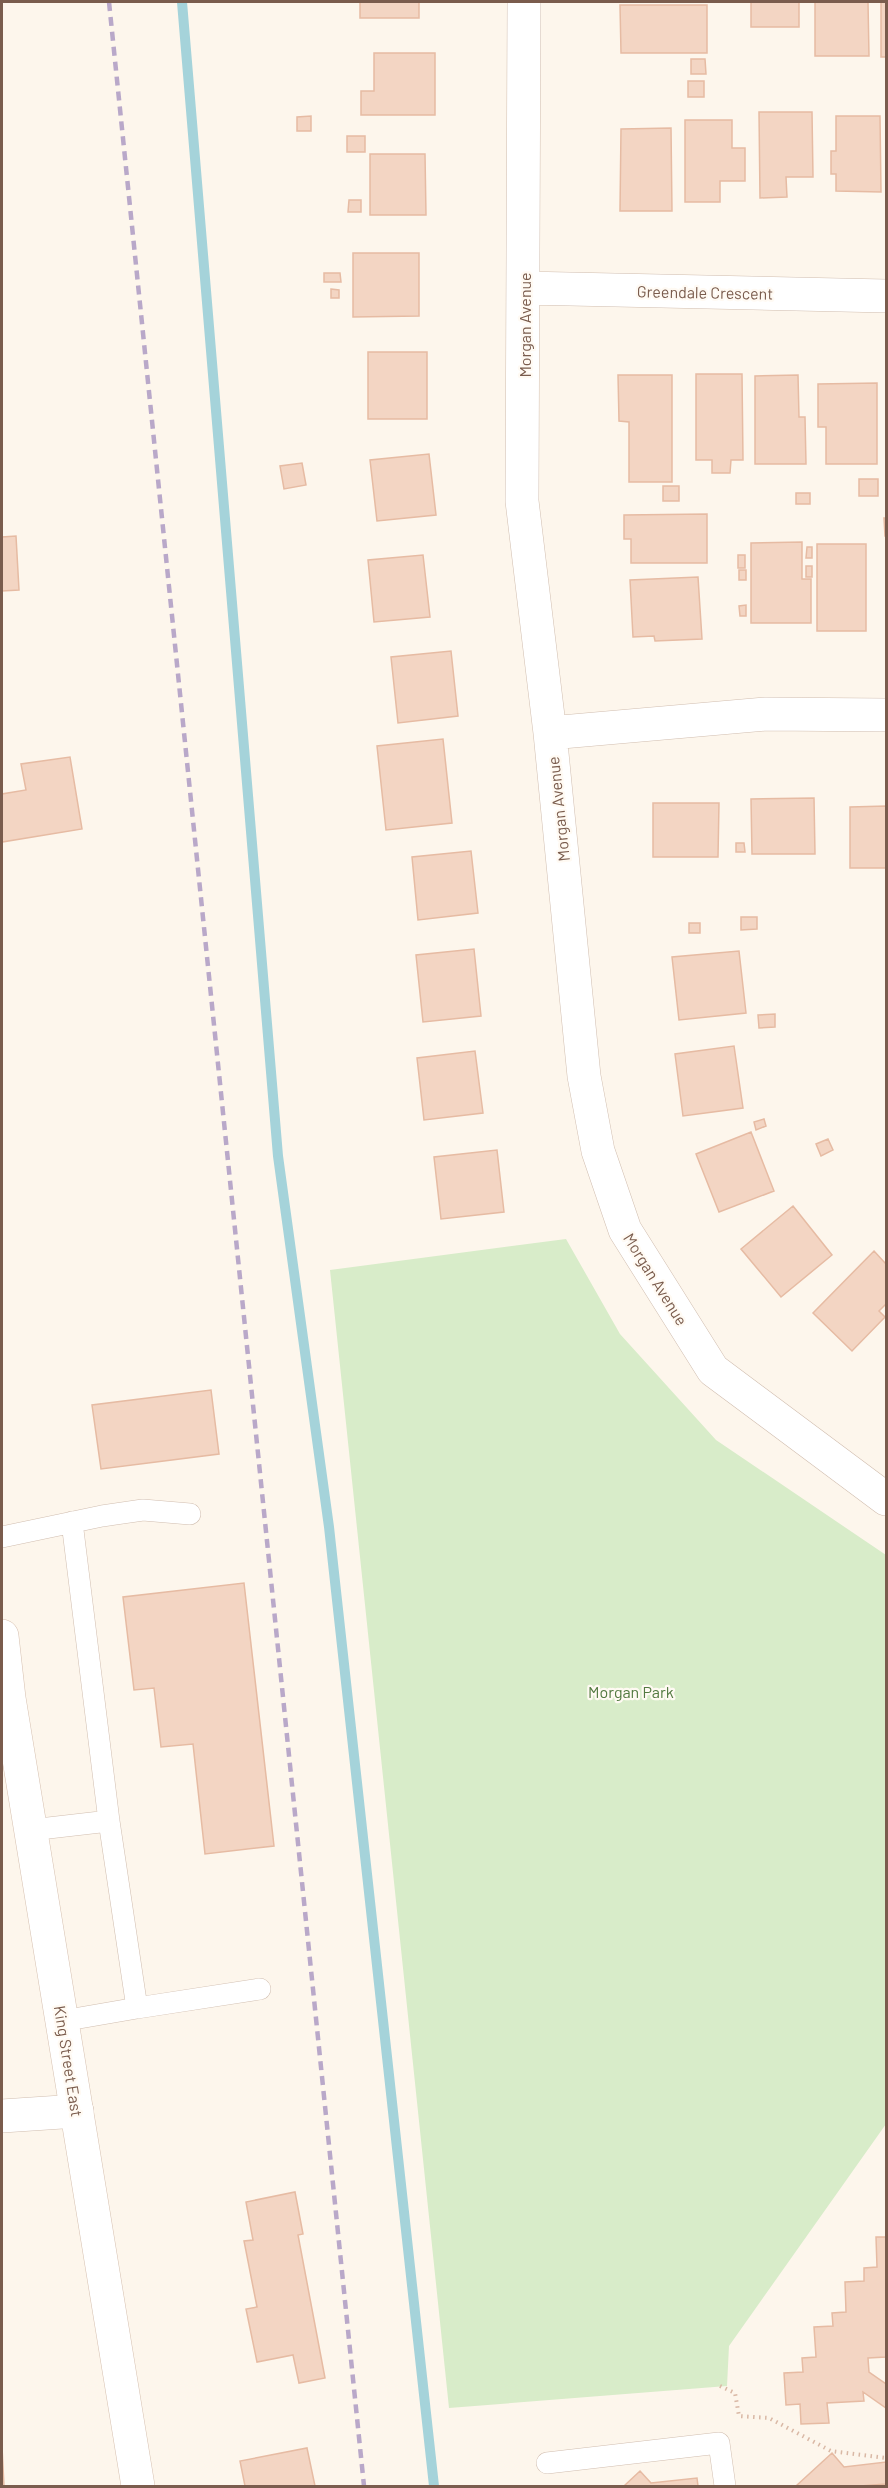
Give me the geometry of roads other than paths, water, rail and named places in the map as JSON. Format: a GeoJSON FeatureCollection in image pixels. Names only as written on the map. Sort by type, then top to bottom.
{"type":"FeatureCollection","features":[{"type":"Feature","properties":{"kind":"street","name":"Morgan Avenue"},"geometry":{"type":"LineString","coordinates":[[524,2],[522,501],[550,733],[584,1076],[598,1151],[625,1230],[713,1371],[883,1489]]}},
{"type":"Feature","properties":{"kind":"street","name":"Greendale Crescent"},"geometry":{"type":"LineString","coordinates":[[524,288],[886,296]]}},
{"type":"Feature","properties":{"kind":"street"},"geometry":{"type":"LineString","coordinates":[[550,733],[765,714],[886,715]]}},
{"type":"Feature","properties":{"kind":"street","name":"King Street East"},"geometry":{"type":"LineString","coordinates":[[2,1636],[9,1698],[138,2487]]}},
{"type":"Feature","properties":{"kind":"street"},"geometry":{"type":"LineString","coordinates":[[2,2116],[77,2111]]}},
{"type":"Feature","properties":{"kind":"lane"},"geometry":{"type":"LineString","coordinates":[[2,1537],[143,1510],[190,1514]]}},
{"type":"Feature","properties":{"kind":"lane"},"geometry":{"type":"LineString","coordinates":[[72,1522],[109,1821],[137,2008]]}},
{"type":"Feature","properties":{"kind":"lane"},"geometry":{"type":"LineString","coordinates":[[31,1830],[109,1821]]}},
{"type":"Feature","properties":{"kind":"lane"},"geometry":{"type":"LineString","coordinates":[[62,2021],[260,1989]]}},
{"type":"Feature","properties":{"kind":"lane"},"geometry":{"type":"LineString","coordinates":[[547,2463],[719,2443],[724,2487]]}},
{"type":"Feature","properties":{"kind":"waterway"},"geometry":{"type":"LineString","coordinates":[[182,2],[278,1156],[329,1527],[434,2486]]}},
{"type":"Feature","properties":{"kind":"railway"},"geometry":{"type":"LineString","coordinates":[[109,2],[364,2486]]}},
{"type":"Feature","properties":{"kind":"park label","name":"Morgan Park"},"geometry":{"type":"Point","coordinates":[631,1691]}}]}
